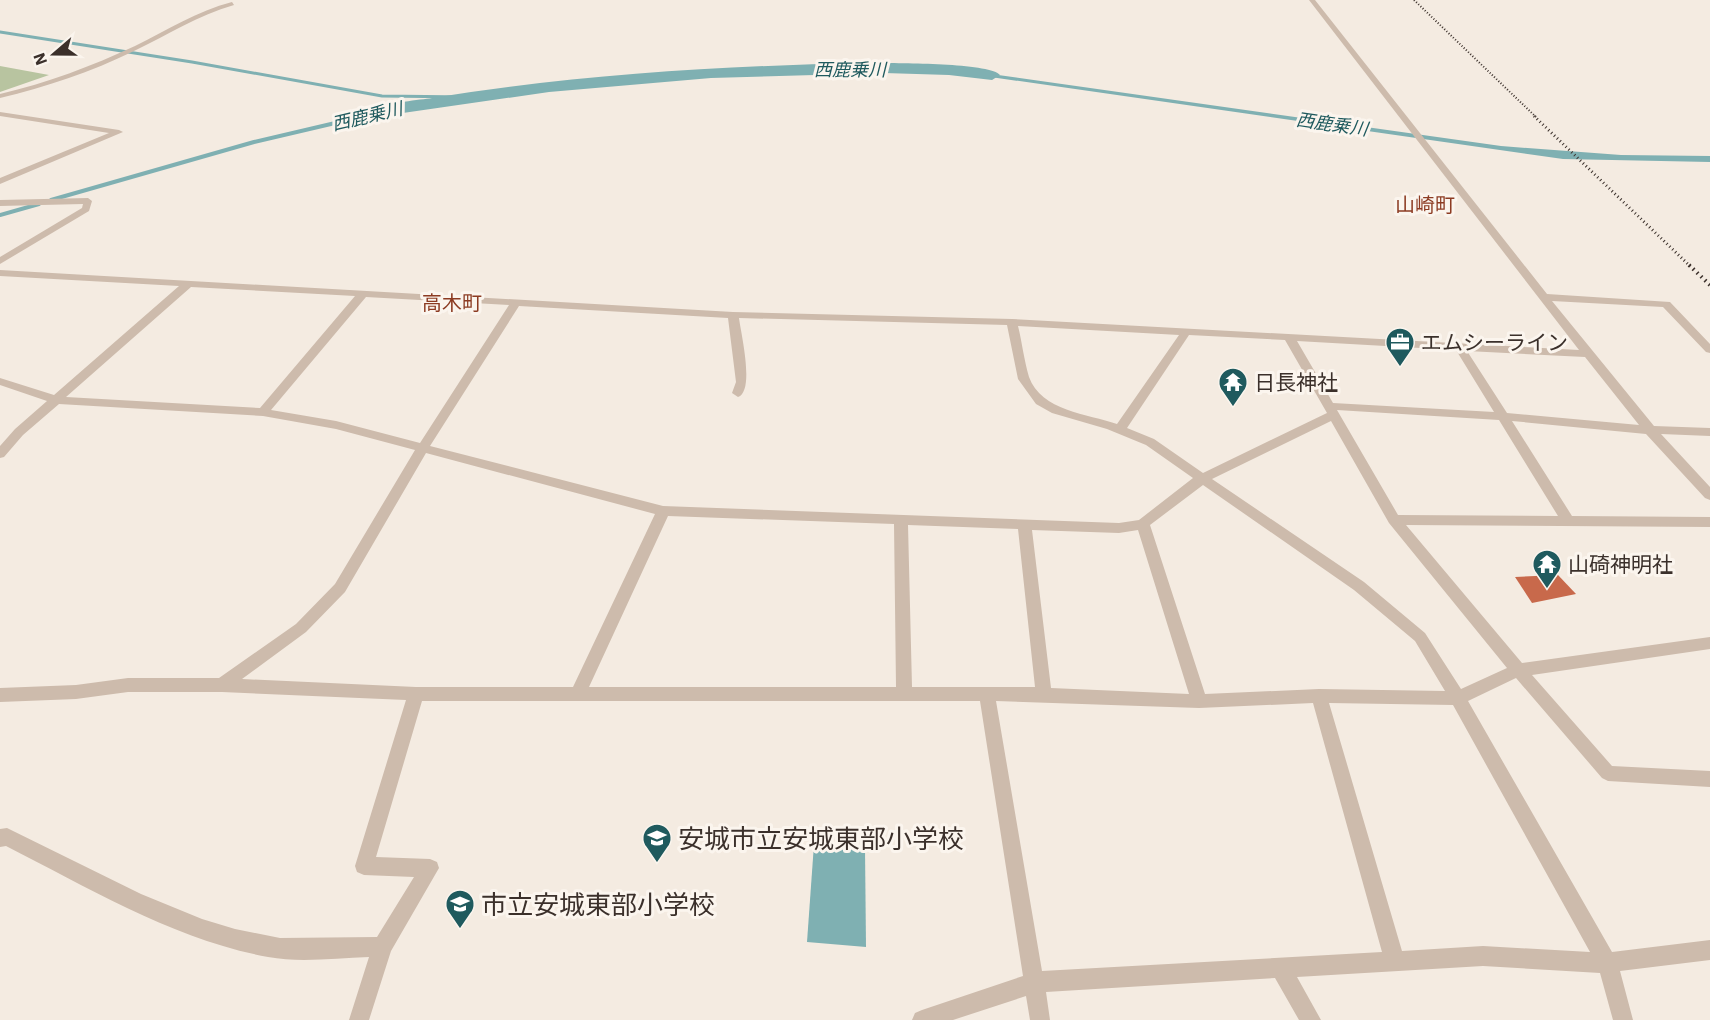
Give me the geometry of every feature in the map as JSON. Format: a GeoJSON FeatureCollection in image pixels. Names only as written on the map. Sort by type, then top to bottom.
{"type":"FeatureCollection","features":[{"type":"Feature","properties":{"kind":"street"},"geometry":{"type":"LineString","coordinates":[[1312,0],[1588,354],[1650,430],[1710,495]]}},
{"type":"Feature","properties":{"kind":"street"},"geometry":{"type":"LineString","coordinates":[[0,96],[63,79],[146,44],[206,11],[232,4]]}},
{"type":"Feature","properties":{"kind":"street"},"geometry":{"type":"LineString","coordinates":[[0,114],[119,132],[0,181]]}},
{"type":"Feature","properties":{"kind":"street"},"geometry":{"type":"LineString","coordinates":[[0,203],[88,201],[86,209],[0,261]]}},
{"type":"Feature","properties":{"kind":"street"},"geometry":{"type":"LineString","coordinates":[[0,273],[733,315],[1012,322],[1588,354]]}},
{"type":"Feature","properties":{"kind":"street"},"geometry":{"type":"LineString","coordinates":[[0,454],[19,432],[188,284]]}},
{"type":"Feature","properties":{"kind":"street"},"geometry":{"type":"LineString","coordinates":[[263,412],[363,294]]}},
{"type":"Feature","properties":{"kind":"street"},"geometry":{"type":"LineString","coordinates":[[1544,297],[1666,304],[1710,350]]}},
{"type":"Feature","properties":{"kind":"street"},"geometry":{"type":"LineString","coordinates":[[222,685],[301,628],[340,588],[424,446],[516,303]]}},
{"type":"Feature","properties":{"kind":"street"},"geometry":{"type":"LineString","coordinates":[[733,315],[742,382],[738,393]]}},
{"type":"Feature","properties":{"kind":"street"},"geometry":{"type":"LineString","coordinates":[[1012,322],[1024,379],[1040,401],[1056,410],[1120,429],[1149,442],[1359,586],[1420,637],[1458,698],[1607,963],[1623,1020]]}},
{"type":"Feature","properties":{"kind":"street"},"geometry":{"type":"LineString","coordinates":[[1120,429],[1185,333]]}},
{"type":"Feature","properties":{"kind":"street"},"geometry":{"type":"LineString","coordinates":[[1288,337],[1394,520],[1518,670],[1608,773],[1710,780]]}},
{"type":"Feature","properties":{"kind":"street"},"geometry":{"type":"LineString","coordinates":[[1459,346],[1500,416],[1567,520]]}},
{"type":"Feature","properties":{"kind":"street"},"geometry":{"type":"LineString","coordinates":[[0,381],[57,400],[263,412],[336,424],[663,511],[1119,528],[1143,524],[1201,479],[1331,411],[1500,416],[1650,430],[1710,432]]}},
{"type":"Feature","properties":{"kind":"street"},"geometry":{"type":"LineString","coordinates":[[577,695],[663,511]]}},
{"type":"Feature","properties":{"kind":"street"},"geometry":{"type":"LineString","coordinates":[[901,520],[904,694]]}},
{"type":"Feature","properties":{"kind":"street"},"geometry":{"type":"LineString","coordinates":[[1394,520],[1710,522]]}},
{"type":"Feature","properties":{"kind":"street"},"geometry":{"type":"LineString","coordinates":[[1024,523],[1044,693]]}},
{"type":"Feature","properties":{"kind":"street"},"geometry":{"type":"LineString","coordinates":[[1143,524],[1199,701]]}},
{"type":"Feature","properties":{"kind":"street"},"geometry":{"type":"LineString","coordinates":[[0,695],[76,692],[128,685],[222,685],[416,694],[1044,693],[1199,701],[1320,696],[1458,698],[1518,670],[1710,643]]}},
{"type":"Feature","properties":{"kind":"street"},"geometry":{"type":"LineString","coordinates":[[359,1020],[382,947],[430,868],[364,866],[416,694]]}},
{"type":"Feature","properties":{"kind":"street"},"geometry":{"type":"LineString","coordinates":[[987,694],[1036,982],[1040,1020]]}},
{"type":"Feature","properties":{"kind":"street"},"geometry":{"type":"LineString","coordinates":[[1320,696],[1395,961]]}},
{"type":"Feature","properties":{"kind":"street"},"geometry":{"type":"LineString","coordinates":[[0,838],[7,837],[134,899],[228,938],[271,947],[382,947]]}},
{"type":"Feature","properties":{"kind":"street"},"geometry":{"type":"LineString","coordinates":[[922,1020],[1036,982],[1483,956],[1607,963],[1710,950]]}},
{"type":"Feature","properties":{"kind":"street"},"geometry":{"type":"LineString","coordinates":[[1280,968],[1311,1020]]}},
{"type":"Feature","properties":{"kind":"green space"},"geometry":{"type":"Polygon","coordinates":[[[0,66],[49,75],[0,92],[0,66]]]}},
{"type":"Feature","properties":{"kind":"water"},"geometry":{"type":"Polygon","coordinates":[[[948,68],[1501,146],[1621,155],[1710,156],[1710,162],[1563,159],[949,71],[948,68]]]}},
{"type":"Feature","properties":{"kind":"water"},"geometry":{"type":"Polygon","coordinates":[[[814,844],[865,849],[866,947],[807,942],[814,844]]]}},
{"type":"Feature","properties":{"kind":"building","name":"山碕神明社"},"geometry":{"type":"Polygon","coordinates":[[[1558,575],[1576,594],[1532,603],[1515,577],[1558,575]]]}},
{"type":"Feature","properties":{"kind":"waterway"},"geometry":{"type":"LineString","coordinates":[[0,32],[192,62],[382,96],[468,97]]}},
{"type":"Feature","properties":{"kind":"waterway","name":"西鹿乗川"},"geometry":{"type":"LineString","coordinates":[[389,110],[549,87],[711,73],[884,68],[949,70],[992,75]]}},
{"type":"Feature","properties":{"kind":"waterway","name":"西鹿乗川"},"geometry":{"type":"LineString","coordinates":[[358,117],[389,110]]}},
{"type":"Feature","properties":{"kind":"waterway","name":"西鹿乗川"},"geometry":{"type":"LineString","coordinates":[[51,200],[254,142],[365,116]]}},
{"type":"Feature","properties":{"kind":"waterway","name":"西鹿乗川"},"geometry":{"type":"LineString","coordinates":[[0,215],[39,204]]}},
{"type":"Feature","properties":{"kind":"railway"},"geometry":{"type":"LineString","coordinates":[[1414,0],[1536,117]]}},
{"type":"Feature","properties":{"kind":"railway"},"geometry":{"type":"LineString","coordinates":[[1534,116],[1691,267]]}},
{"type":"Feature","properties":{"kind":"railway"},"geometry":{"type":"LineString","coordinates":[[1689,265],[1710,285]]}},
{"type":"Feature","properties":{"kind":"place","name":"エムシーライン"},"geometry":{"type":"Point","coordinates":[1400,368]}},
{"type":"Feature","properties":{"kind":"place","name":"日長神社"},"geometry":{"type":"Point","coordinates":[1233,408]}},
{"type":"Feature","properties":{"kind":"place","name":"山碕神明社"},"geometry":{"type":"Point","coordinates":[1547,590]}},
{"type":"Feature","properties":{"kind":"place","name":"安城市立安城東部小学校"},"geometry":{"type":"Point","coordinates":[657,864]}},
{"type":"Feature","properties":{"kind":"place","name":"市立安城東部小学校"},"geometry":{"type":"Point","coordinates":[460,930]}},
{"type":"Feature","properties":{"kind":"district","name":"山崎町"},"geometry":{"type":"Point","coordinates":[1425,204]}},
{"type":"Feature","properties":{"kind":"district","name":"高木町"},"geometry":{"type":"Point","coordinates":[452,302]}}]}
